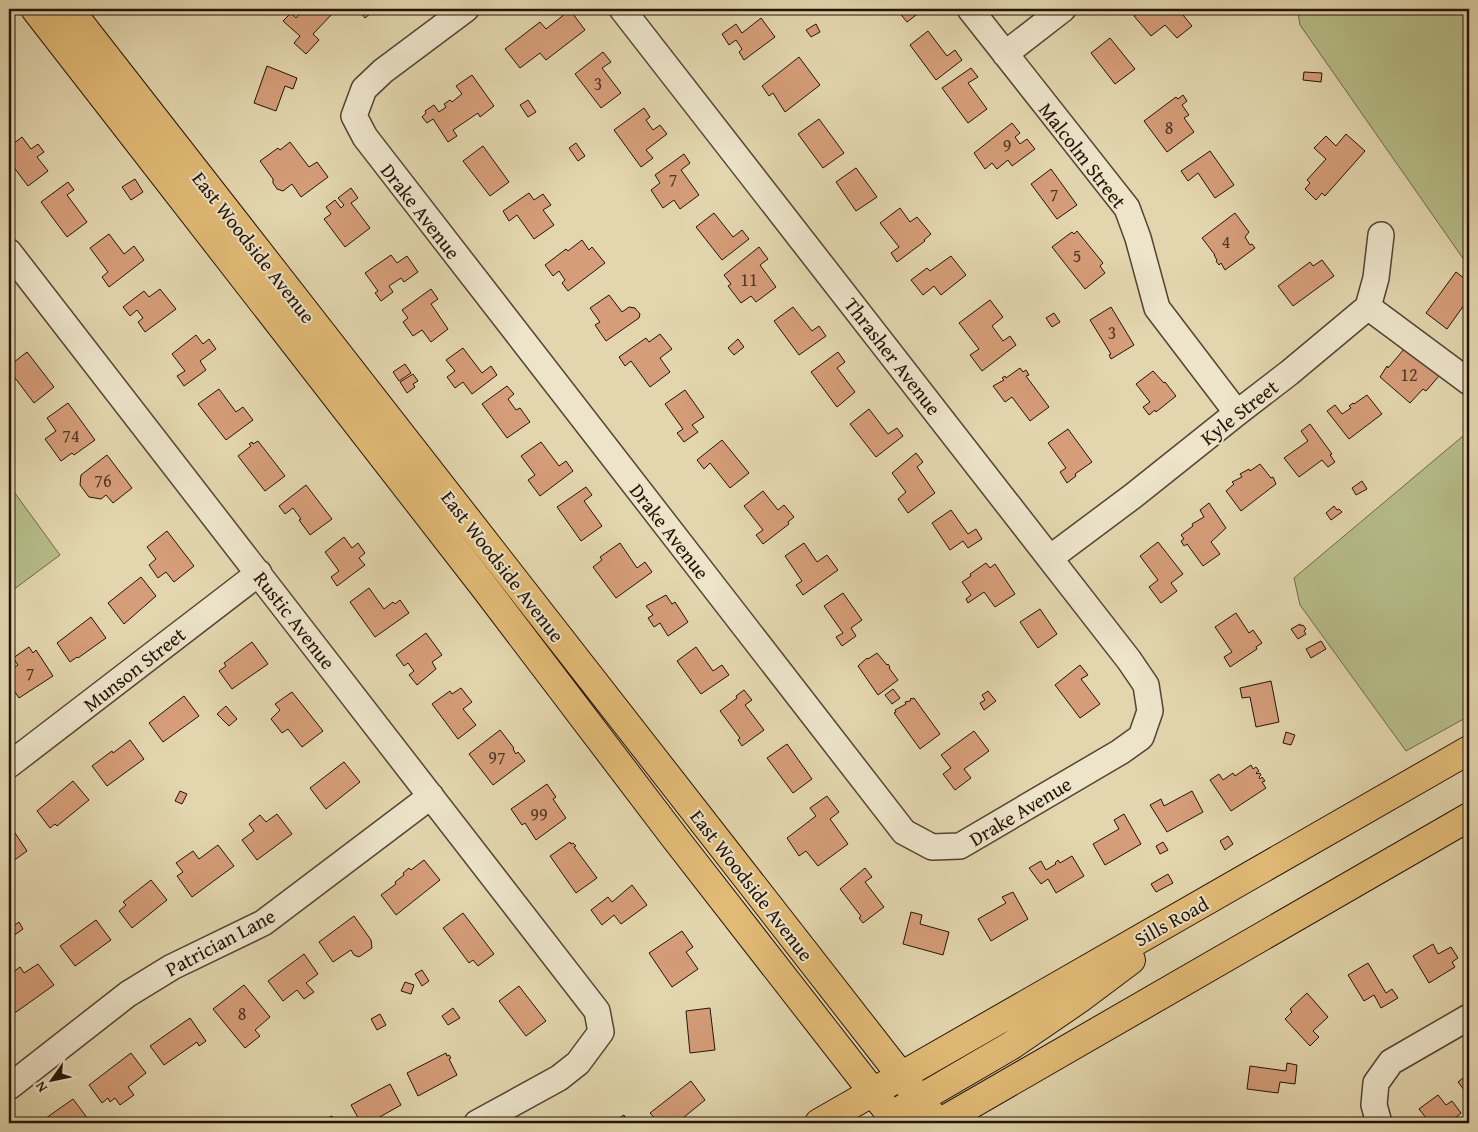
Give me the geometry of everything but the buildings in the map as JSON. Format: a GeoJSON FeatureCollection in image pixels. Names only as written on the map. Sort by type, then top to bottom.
{"type":"FeatureCollection","features":[{"type":"Feature","properties":{"kind":"main road","name":"East Woodside Avenue"},"geometry":{"type":"LineString","coordinates":[[35,9],[486,588],[675,838],[872,1092],[889,1121]]}},
{"type":"Feature","properties":{"kind":"main road","name":"East Woodside Avenue"},"geometry":{"type":"LineString","coordinates":[[69,9],[938,1123]]}},
{"type":"Feature","properties":{"kind":"main road","name":"Sills Road"},"geometry":{"type":"LineString","coordinates":[[819,1123],[1469,750]]}},
{"type":"Feature","properties":{"kind":"main road"},"geometry":{"type":"LineString","coordinates":[[938,1123],[1469,817]]}},
{"type":"Feature","properties":{"kind":"main road"},"geometry":{"type":"LineString","coordinates":[[889,1121],[919,1099],[1012,1045],[1120,969],[1202,904]]}},
{"type":"Feature","properties":{"kind":"street","name":"Drake Avenue"},"geometry":{"type":"LineString","coordinates":[[466,9],[383,71],[364,89],[354,116],[365,137],[904,832],[932,847],[960,846],[1120,752],[1141,737],[1150,710]]}},
{"type":"Feature","properties":{"kind":"street","name":"Thrasher Avenue"},"geometry":{"type":"LineString","coordinates":[[622,9],[1129,660],[1146,685],[1150,710]]}},
{"type":"Feature","properties":{"kind":"street","name":"Malcolm Street"},"geometry":{"type":"LineString","coordinates":[[970,9],[1127,208],[1138,238],[1157,308],[1237,413]]}},
{"type":"Feature","properties":{"kind":"street"},"geometry":{"type":"LineString","coordinates":[[1005,54],[1063,9]]}},
{"type":"Feature","properties":{"kind":"street"},"geometry":{"type":"LineString","coordinates":[[1381,235],[1376,278],[1368,307],[1469,382]]}},
{"type":"Feature","properties":{"kind":"street","name":"Rustic Avenue"},"geometry":{"type":"LineString","coordinates":[[9,252],[597,1011],[601,1032],[578,1063],[559,1078],[477,1123]]}},
{"type":"Feature","properties":{"kind":"street","name":"Kyle Street"},"geometry":{"type":"LineString","coordinates":[[1050,558],[1133,496],[1289,373],[1368,307]]}},
{"type":"Feature","properties":{"kind":"street","name":"Munson Street"},"geometry":{"type":"LineString","coordinates":[[9,765],[259,573]]}},
{"type":"Feature","properties":{"kind":"street","name":"Patrician Lane"},"geometry":{"type":"LineString","coordinates":[[9,1087],[128,994],[172,967],[263,923],[431,796]]}},
{"type":"Feature","properties":{"kind":"street"},"geometry":{"type":"LineString","coordinates":[[1379,1123],[1374,1105],[1376,1083],[1390,1062],[1469,1016]]}},
{"type":"Feature","properties":{"kind":"green space"},"geometry":{"type":"Polygon","coordinates":[[[1303,9],[1469,9],[1469,267],[1300,25],[1298,13],[1303,9]]]}},
{"type":"Feature","properties":{"kind":"green space"},"geometry":{"type":"Polygon","coordinates":[[[1469,431],[1469,716],[1406,751],[1300,605],[1294,578],[1469,431]]]}},
{"type":"Feature","properties":{"kind":"green space"},"geometry":{"type":"Polygon","coordinates":[[[9,485],[60,555],[9,593],[9,485]]]}}]}
